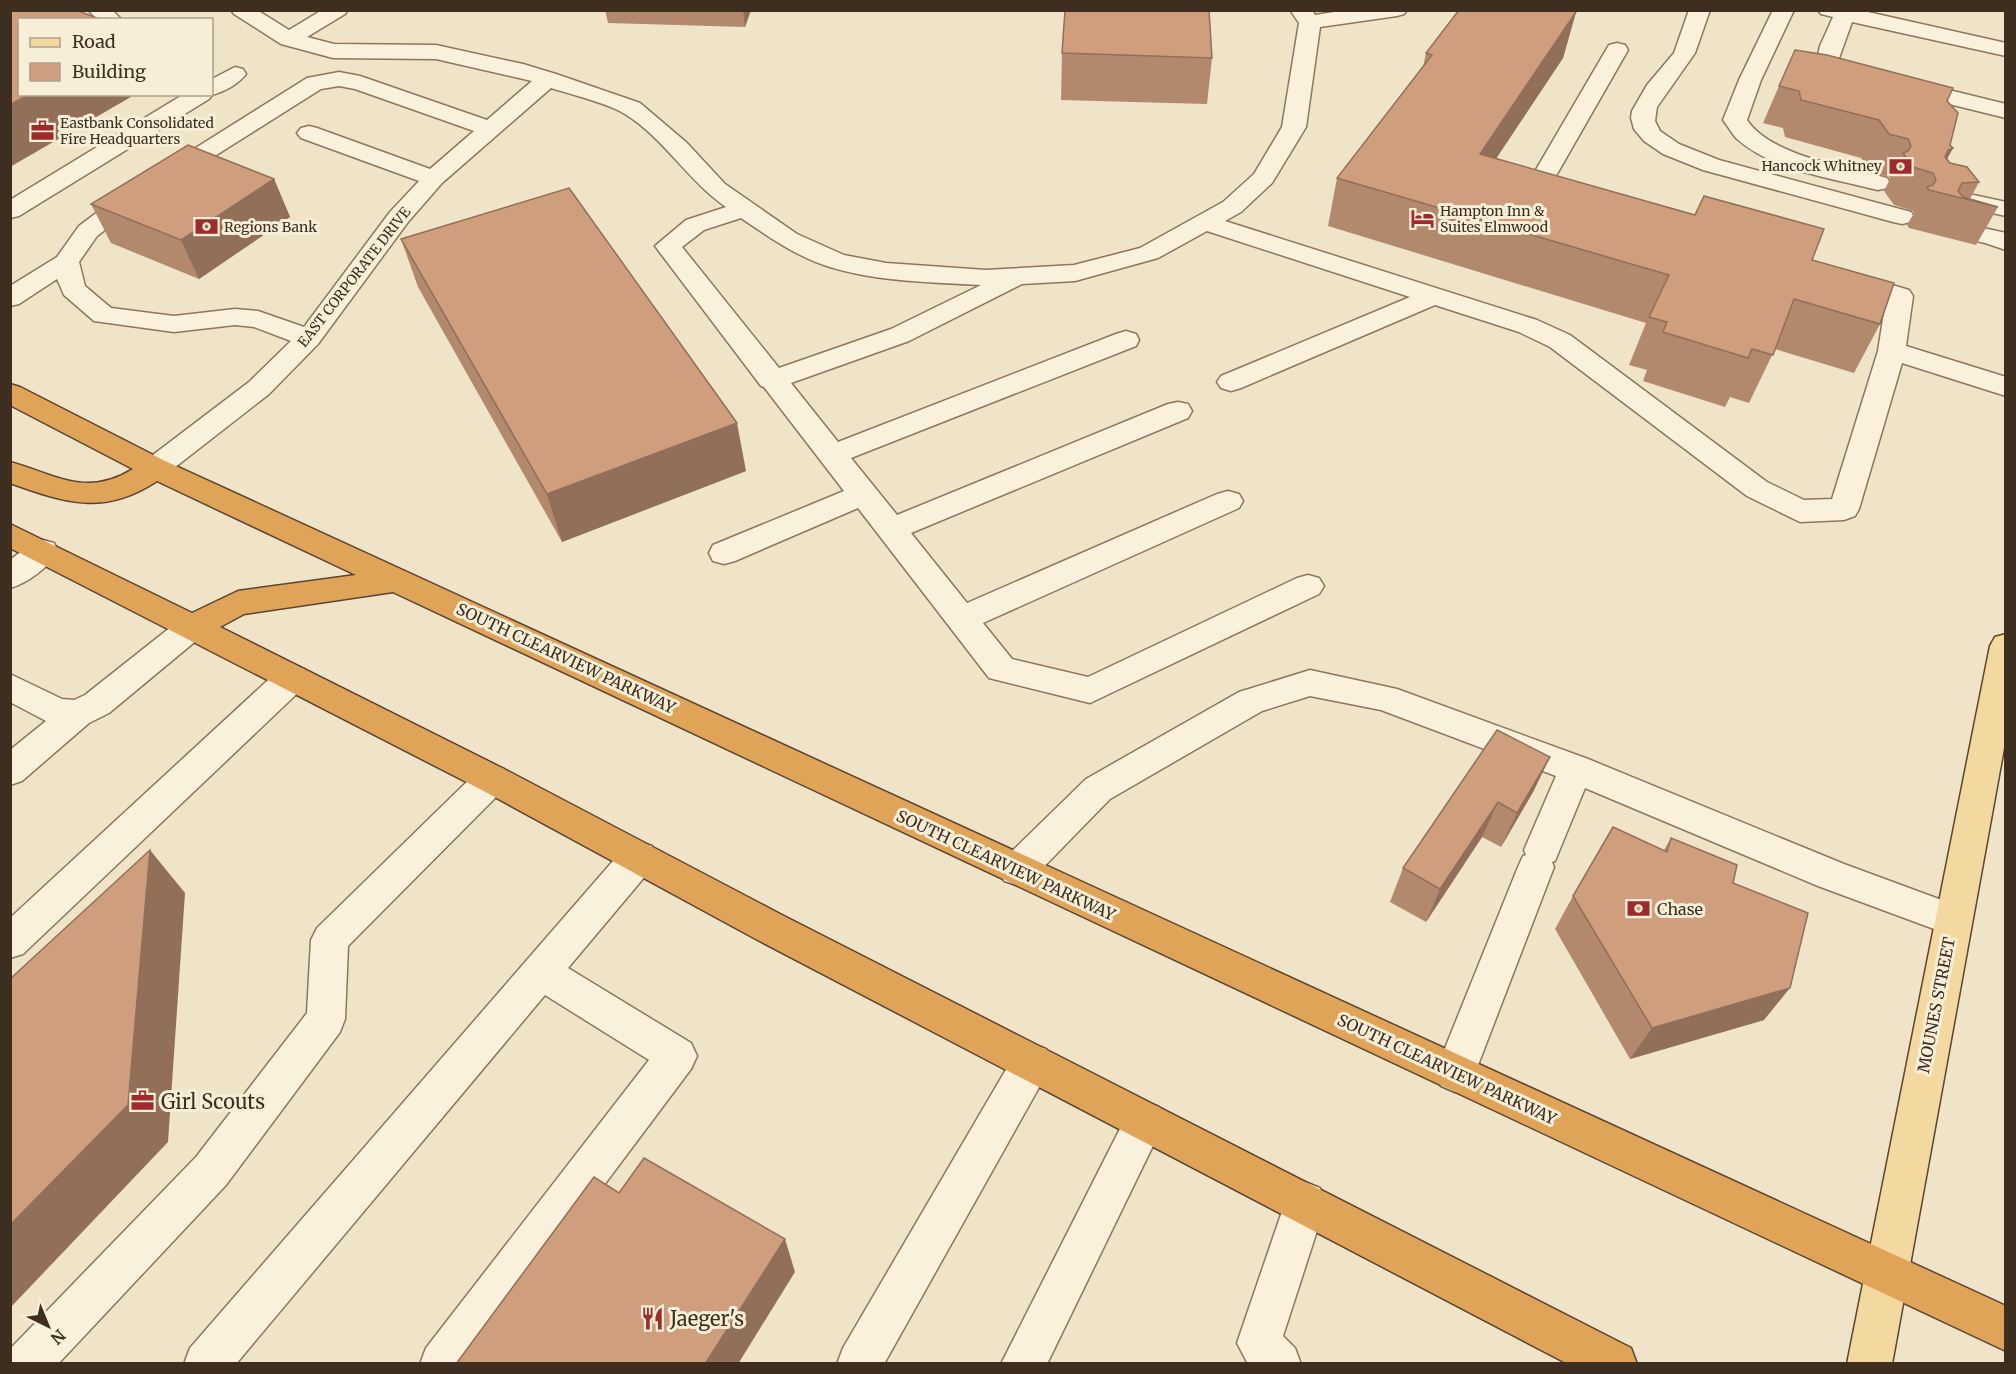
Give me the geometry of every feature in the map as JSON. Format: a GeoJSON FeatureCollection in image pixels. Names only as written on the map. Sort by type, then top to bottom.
{"type":"FeatureCollection","features":[{"type":"Feature","properties":{"kind":"highway","name":"SOUTH CLEARVIEW PARKWAY"},"geometry":{"type":"LineString","coordinates":[[10,393],[155,468],[398,579],[1017,870],[2006,1329]]}},
{"type":"Feature","properties":{"kind":"highway"},"geometry":{"type":"LineString","coordinates":[[10,472],[68,492],[92,494],[118,490],[155,468]]}},
{"type":"Feature","properties":{"kind":"highway"},"geometry":{"type":"LineString","coordinates":[[10,535],[492,778],[767,926],[1615,1364]]}},
{"type":"Feature","properties":{"kind":"highway"},"geometry":{"type":"LineString","coordinates":[[192,627],[238,603],[398,579]]}},
{"type":"Feature","properties":{"kind":"main road","name":"MOUNES STREET"},"geometry":{"type":"LineString","coordinates":[[1869,1364],[2006,646]]}},
{"type":"Feature","properties":{"kind":"street"},"geometry":{"type":"LineString","coordinates":[[241,10],[289,39],[333,51],[436,52],[523,71],[632,108],[679,148],[716,189],[788,239],[837,261],[886,272],[986,278],[1075,273],[1149,254],[1232,207],[1264,178],[1294,127],[1305,16],[1396,10]]}},
{"type":"Feature","properties":{"kind":"street"},"geometry":{"type":"LineString","coordinates":[[289,39],[339,10]]}},
{"type":"Feature","properties":{"kind":"street"},"geometry":{"type":"LineString","coordinates":[[1700,10],[1690,43],[1682,58],[1652,94],[1643,114],[1644,124],[1653,136],[1688,157],[1711,165],[1902,217]]}},
{"type":"Feature","properties":{"kind":"street"},"geometry":{"type":"LineString","coordinates":[[1784,10],[1750,80],[1735,120],[1737,126],[1742,133],[1764,147],[1878,183]]}},
{"type":"Feature","properties":{"kind":"street"},"geometry":{"type":"LineString","coordinates":[[2006,50],[1836,12],[1827,63],[1835,69],[2006,111]]}},
{"type":"Feature","properties":{"kind":"street"},"geometry":{"type":"LineString","coordinates":[[1596,202],[1539,185],[1617,50]]}},
{"type":"Feature","properties":{"kind":"street"},"geometry":{"type":"LineString","coordinates":[[213,67],[235,74],[213,87]]}},
{"type":"Feature","properties":{"kind":"street"},"geometry":{"type":"LineString","coordinates":[[161,180],[315,83],[339,79],[360,83],[490,129]]}},
{"type":"Feature","properties":{"kind":"street","name":"EAST CORPORATE DRIVE"},"geometry":{"type":"LineString","coordinates":[[155,468],[259,388],[309,338],[399,217],[434,178],[548,79]]}},
{"type":"Feature","properties":{"kind":"street"},"geometry":{"type":"LineString","coordinates":[[10,212],[198,96]]}},
{"type":"Feature","properties":{"kind":"street"},"geometry":{"type":"LineString","coordinates":[[309,133],[434,178]]}},
{"type":"Feature","properties":{"kind":"street"},"geometry":{"type":"LineString","coordinates":[[1939,194],[2006,210]]}},
{"type":"Feature","properties":{"kind":"street"},"geometry":{"type":"LineString","coordinates":[[10,298],[66,262],[88,231],[133,197]]}},
{"type":"Feature","properties":{"kind":"street"},"geometry":{"type":"LineString","coordinates":[[744,209],[695,225],[668,246],[771,380],[1001,669],[1090,690],[1308,586]]}},
{"type":"Feature","properties":{"kind":"street"},"geometry":{"type":"LineString","coordinates":[[1204,222],[1528,326],[1560,341],[1757,489],[1800,511],[1844,509],[1892,351],[1900,296],[1821,272]]}},
{"type":"Feature","properties":{"kind":"street"},"geometry":{"type":"LineString","coordinates":[[1951,228],[2006,243]]}},
{"type":"Feature","properties":{"kind":"street"},"geometry":{"type":"LineString","coordinates":[[370,257],[403,247]]}},
{"type":"Feature","properties":{"kind":"street"},"geometry":{"type":"LineString","coordinates":[[66,262],[73,289],[103,315],[174,324],[235,317],[258,320],[309,338]]}},
{"type":"Feature","properties":{"kind":"street"},"geometry":{"type":"LineString","coordinates":[[771,380],[900,335],[1021,276]]}},
{"type":"Feature","properties":{"kind":"street"},"geometry":{"type":"LineString","coordinates":[[1231,382],[1434,296]]}},
{"type":"Feature","properties":{"kind":"street"},"geometry":{"type":"LineString","coordinates":[[831,455],[1126,340]]}},
{"type":"Feature","properties":{"kind":"street"},"geometry":{"type":"LineString","coordinates":[[1892,351],[2006,387]]}},
{"type":"Feature","properties":{"kind":"street"},"geometry":{"type":"LineString","coordinates":[[890,530],[1178,411]]}},
{"type":"Feature","properties":{"kind":"street"},"geometry":{"type":"LineString","coordinates":[[724,553],[862,495]]}},
{"type":"Feature","properties":{"kind":"street"},"geometry":{"type":"LineString","coordinates":[[961,619],[1228,501]]}},
{"type":"Feature","properties":{"kind":"street"},"geometry":{"type":"LineString","coordinates":[[10,577],[43,551]]}},
{"type":"Feature","properties":{"kind":"street"},"geometry":{"type":"LineString","coordinates":[[10,771],[77,714],[96,704],[192,627]]}},
{"type":"Feature","properties":{"kind":"street"},"geometry":{"type":"LineString","coordinates":[[10,942],[292,678]]}},
{"type":"Feature","properties":{"kind":"street"},"geometry":{"type":"LineString","coordinates":[[1017,870],[1098,789],[1251,701],[1310,683],[1385,698],[1576,769],[1831,875],[1953,920]]}},
{"type":"Feature","properties":{"kind":"street"},"geometry":{"type":"LineString","coordinates":[[10,687],[56,711],[77,714]]}},
{"type":"Feature","properties":{"kind":"street"},"geometry":{"type":"LineString","coordinates":[[1455,1073],[1576,769]]}},
{"type":"Feature","properties":{"kind":"street"},"geometry":{"type":"LineString","coordinates":[[27,1364],[211,1172],[326,1019],[330,940],[492,778]]}},
{"type":"Feature","properties":{"kind":"street"},"geometry":{"type":"LineString","coordinates":[[206,1364],[639,857]]}},
{"type":"Feature","properties":{"kind":"street"},"geometry":{"type":"LineString","coordinates":[[442,1364],[676,1056],[540,972]]}},
{"type":"Feature","properties":{"kind":"street"},"geometry":{"type":"LineString","coordinates":[[859,1364],[1032,1062]]}},
{"type":"Feature","properties":{"kind":"street"},"geometry":{"type":"LineString","coordinates":[[1023,1364],[1145,1121]]}},
{"type":"Feature","properties":{"kind":"street"},"geometry":{"type":"LineString","coordinates":[[1279,1364],[1259,1343],[1305,1203]]}},
{"type":"Feature","properties":{"kind":"building"},"geometry":{"type":"Polygon","coordinates":[[[10,10],[76,10],[97,18],[18,18],[18,96],[26,96],[10,105],[10,10]]]}},
{"type":"Feature","properties":{"kind":"building"},"geometry":{"type":"Polygon","coordinates":[[[1065,10],[1209,10],[1212,58],[1062,53],[1065,10]]]}},
{"type":"Feature","properties":{"kind":"building"},"geometry":{"type":"Polygon","coordinates":[[[1459,10],[1571,10],[1576,12],[1480,154],[1695,215],[1704,196],[1824,229],[1812,260],[1894,283],[1880,324],[1794,299],[1773,355],[1752,349],[1748,358],[1663,332],[1667,322],[1649,317],[1669,275],[1337,178],[1432,55],[1426,53],[1459,10]]]}},
{"type":"Feature","properties":{"kind":"building"},"geometry":{"type":"Polygon","coordinates":[[[1795,50],[1827,55],[1953,88],[1947,101],[1958,113],[1950,145],[1953,148],[1948,150],[1945,157],[1950,163],[1967,167],[1979,182],[1962,183],[1958,191],[1963,197],[1998,207],[1929,190],[1927,187],[1933,185],[1936,180],[1933,173],[1913,167],[1903,153],[1911,146],[1908,139],[1889,134],[1879,120],[1801,100],[1799,91],[1779,86],[1795,50]]]}},
{"type":"Feature","properties":{"kind":"building"},"geometry":{"type":"Polygon","coordinates":[[[188,145],[274,179],[181,240],[91,204],[188,145]]]}},
{"type":"Feature","properties":{"kind":"building"},"geometry":{"type":"Polygon","coordinates":[[[569,188],[737,423],[547,494],[401,239],[569,188]]]}},
{"type":"Feature","properties":{"kind":"building"},"geometry":{"type":"Polygon","coordinates":[[[1497,730],[1550,757],[1517,813],[1498,802],[1440,889],[1403,868],[1497,730]]]}},
{"type":"Feature","properties":{"kind":"building"},"geometry":{"type":"Polygon","coordinates":[[[1613,827],[1667,852],[1671,838],[1737,865],[1733,883],[1808,913],[1790,988],[1652,1028],[1573,896],[1613,827]]]}},
{"type":"Feature","properties":{"kind":"building"},"geometry":{"type":"Polygon","coordinates":[[[150,850],[128,1105],[10,1225],[10,979],[150,850]]]}},
{"type":"Feature","properties":{"kind":"building","name":"Jaeger's"},"geometry":{"type":"Polygon","coordinates":[[[644,1158],[785,1239],[705,1364],[456,1364],[594,1177],[619,1193],[644,1158]]]}},
{"type":"Feature","properties":{"kind":"place","name":"Eastbank Consolidated Fire Headquarters"},"geometry":{"type":"Point","coordinates":[42,131]}},
{"type":"Feature","properties":{"kind":"place","name":"Hancock Whitney"},"geometry":{"type":"Point","coordinates":[1900,166]}},
{"type":"Feature","properties":{"kind":"place","name":"Hampton Inn & Suites Elmwood"},"geometry":{"type":"Point","coordinates":[1422,219]}},
{"type":"Feature","properties":{"kind":"place","name":"Regions Bank"},"geometry":{"type":"Point","coordinates":[206,227]}},
{"type":"Feature","properties":{"kind":"place","name":"Chase"},"geometry":{"type":"Point","coordinates":[1639,909]}},
{"type":"Feature","properties":{"kind":"place","name":"Girl Scouts"},"geometry":{"type":"Point","coordinates":[143,1101]}},
{"type":"Feature","properties":{"kind":"place","name":"Jaeger's"},"geometry":{"type":"Point","coordinates":[652,1318]}}]}
